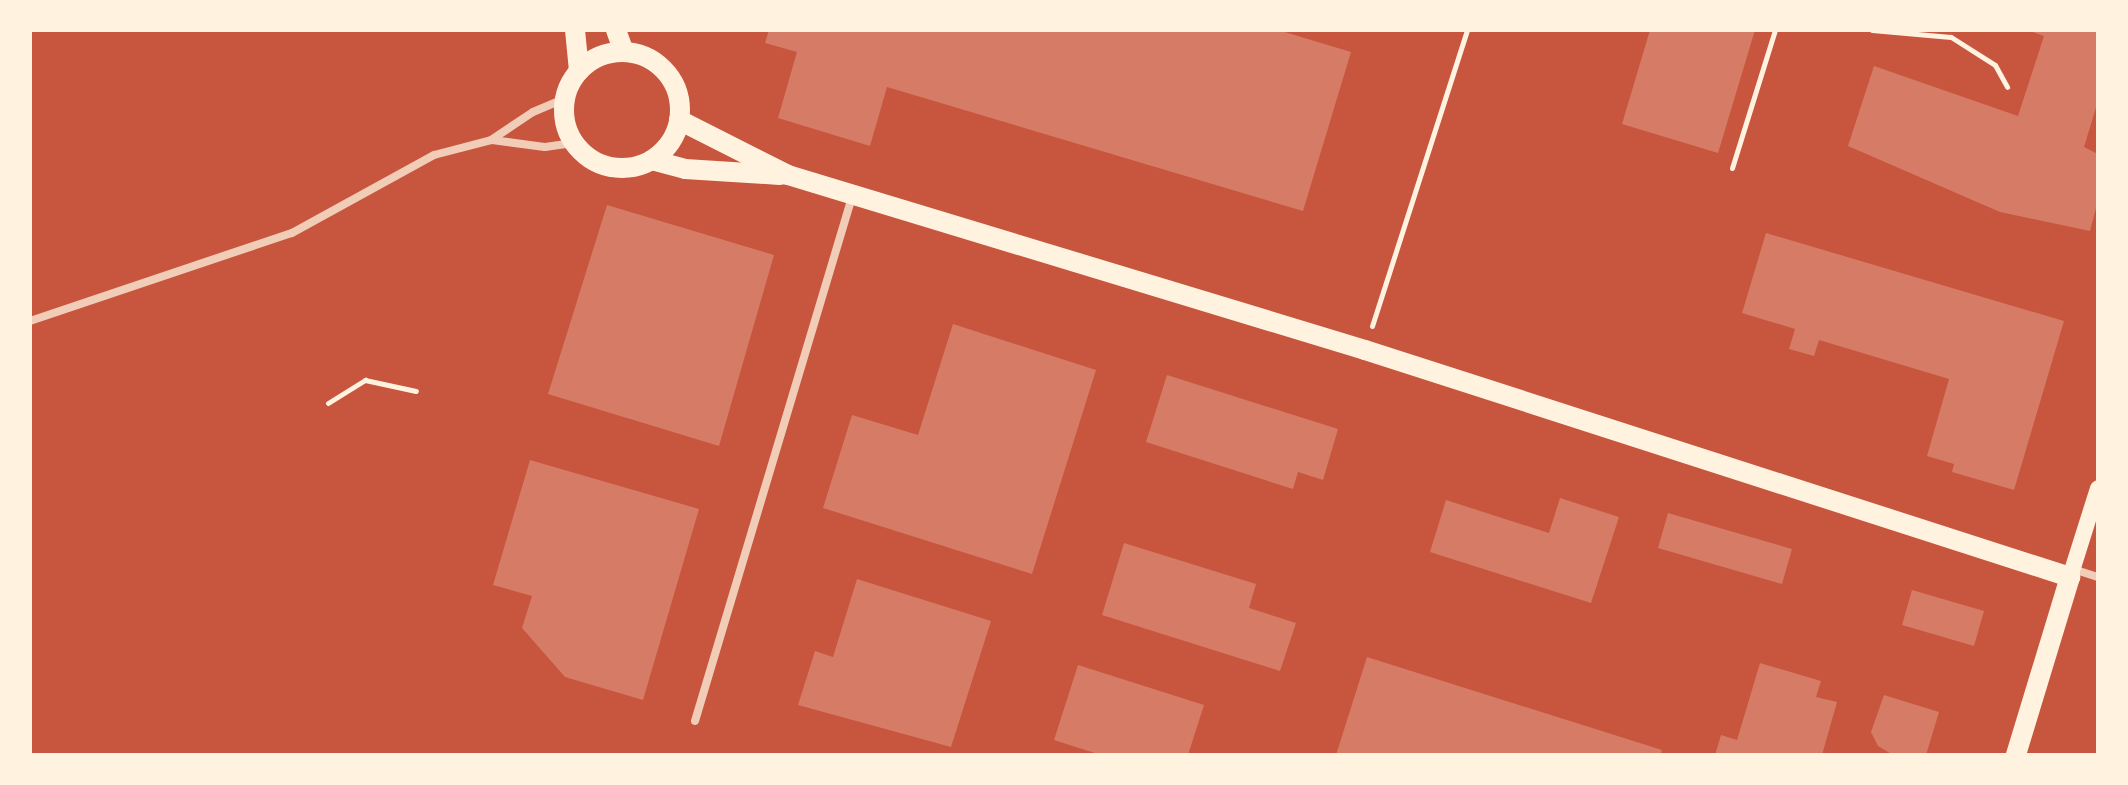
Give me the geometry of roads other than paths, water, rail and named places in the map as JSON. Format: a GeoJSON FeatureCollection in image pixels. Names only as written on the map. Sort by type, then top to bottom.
{"type":"FeatureCollection","features":[{"type":"Feature","properties":{"kind":"main road"},"geometry":{"type":"LineString","coordinates":[[575,30],[579,71]]}},
{"type":"Feature","properties":{"kind":"main road"},"geometry":{"type":"LineString","coordinates":[[616,30],[624,52]]}},
{"type":"Feature","properties":{"kind":"main road"},"geometry":{"type":"LineString","coordinates":[[624,52],[654,61],[669,76],[678,95],[679,120],[668,145],[652,160],[627,168],[604,165],[575,143],[565,122],[564,99],[579,71],[593,59],[624,52]]}},
{"type":"Feature","properties":{"kind":"main road"},"geometry":{"type":"LineString","coordinates":[[679,120],[788,175],[1365,350],[2072,573]]}},
{"type":"Feature","properties":{"kind":"main road"},"geometry":{"type":"LineString","coordinates":[[652,160],[685,169],[788,175]]}},
{"type":"Feature","properties":{"kind":"main road"},"geometry":{"type":"LineString","coordinates":[[2016,755],[2098,488]]}},
{"type":"Feature","properties":{"kind":"street"},"geometry":{"type":"LineString","coordinates":[[30,321],[292,233],[434,155],[491,140],[533,112],[564,99]]}},
{"type":"Feature","properties":{"kind":"street"},"geometry":{"type":"LineString","coordinates":[[491,140],[545,147],[575,143]]}},
{"type":"Feature","properties":{"kind":"street"},"geometry":{"type":"LineString","coordinates":[[695,721],[853,195]]}},
{"type":"Feature","properties":{"kind":"street"},"geometry":{"type":"LineString","coordinates":[[2072,573],[2098,577]]}}]}
